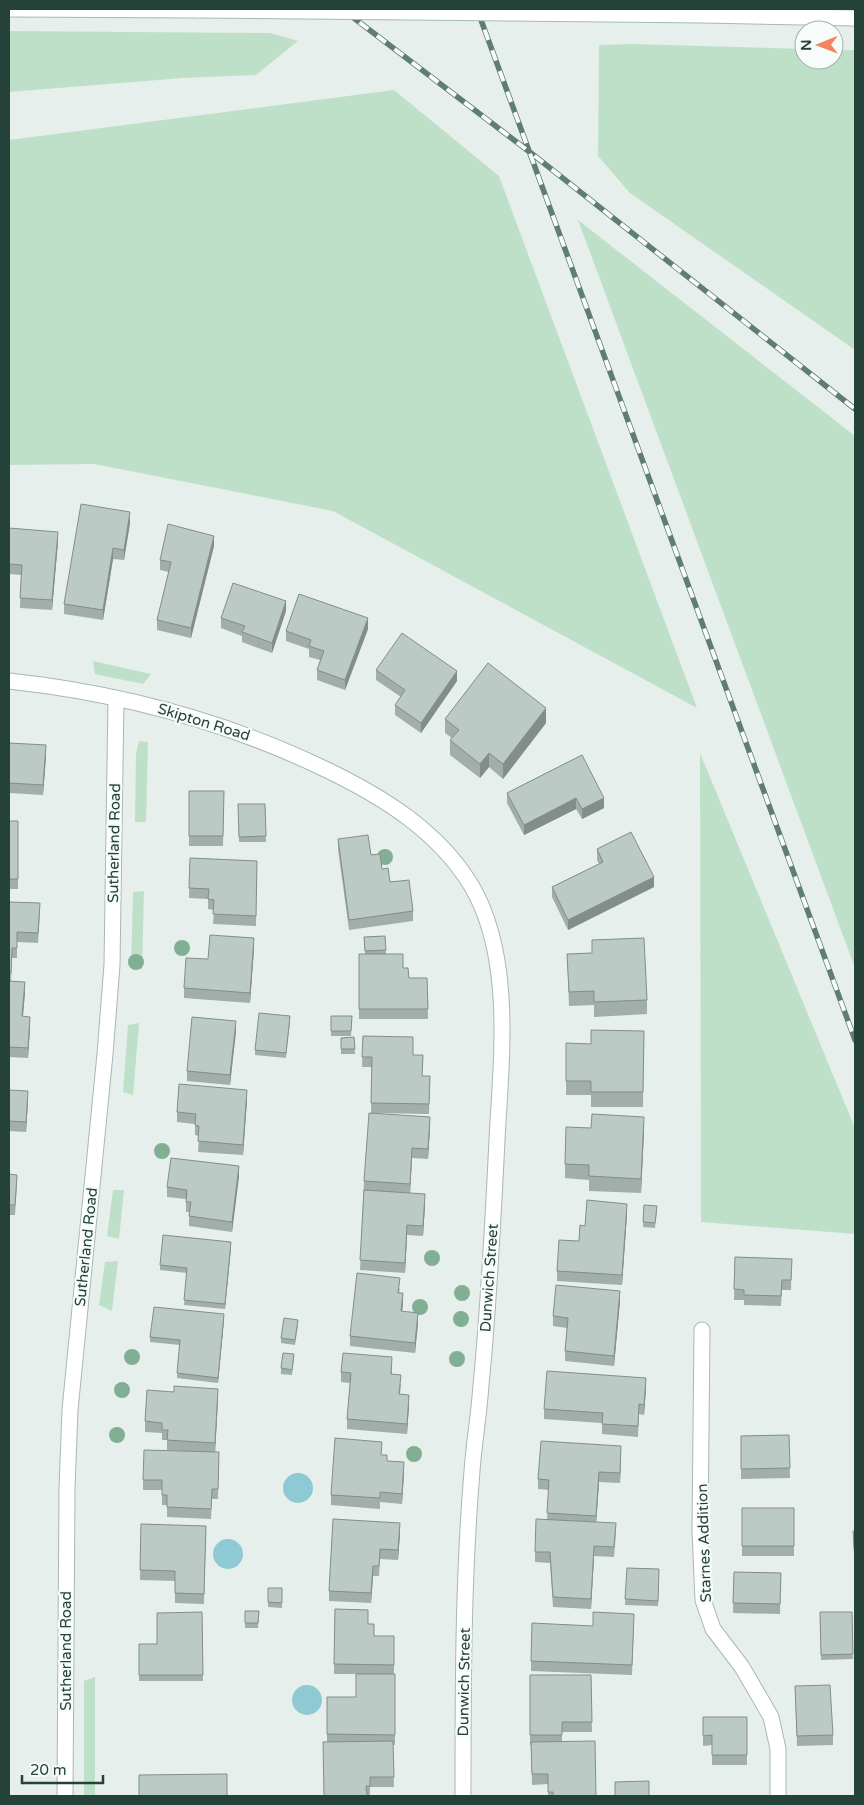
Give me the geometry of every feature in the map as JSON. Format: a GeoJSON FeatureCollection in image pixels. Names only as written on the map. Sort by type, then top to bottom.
{"type":"FeatureCollection","features":[{"type":"Feature","properties":{"kind":"street"},"geometry":{"type":"LineString","coordinates":[[9,9],[706,14],[855,18]]}},
{"type":"Feature","properties":{"kind":"street","name":"Skipton Road"},"geometry":{"type":"LineString","coordinates":[[9,681],[116,698],[181,712],[264,741],[362,786],[386,801]]}},
{"type":"Feature","properties":{"kind":"street","name":"Sutherland Road"},"geometry":{"type":"LineString","coordinates":[[65,1796],[67,1488],[70,1410],[106,1054],[112,964],[116,698]]}},
{"type":"Feature","properties":{"kind":"street","name":"Dunwich Street"},"geometry":{"type":"LineString","coordinates":[[386,801],[422,827],[452,858],[471,885],[486,915],[499,974],[501,1061],[496,1174],[467,1558],[463,1670],[463,1796]]}},
{"type":"Feature","properties":{"kind":"street","name":"Starnes Addition"},"geometry":{"type":"LineString","coordinates":[[702,1330],[700,1531],[703,1600],[713,1629],[742,1667],[771,1717],[778,1749],[778,1796]]}},
{"type":"Feature","properties":{"kind":"green space"},"geometry":{"type":"Polygon","coordinates":[[[9,31],[270,33],[298,41],[256,75],[183,78],[9,92],[9,31]]]}},
{"type":"Feature","properties":{"kind":"green space"},"geometry":{"type":"Polygon","coordinates":[[[632,44],[794,49],[794,70],[844,70],[844,50],[855,50],[855,350],[630,193],[598,156],[599,45],[632,44]]]}},
{"type":"Feature","properties":{"kind":"green space"},"geometry":{"type":"Polygon","coordinates":[[[394,90],[499,176],[697,708],[333,511],[94,464],[9,465],[9,140],[394,90]]]}},
{"type":"Feature","properties":{"kind":"green space"},"geometry":{"type":"Polygon","coordinates":[[[578,220],[855,436],[855,968],[578,220]]]}},
{"type":"Feature","properties":{"kind":"green space"},"geometry":{"type":"Polygon","coordinates":[[[93,661],[151,674],[143,684],[95,674],[93,661]]]}},
{"type":"Feature","properties":{"kind":"green space"},"geometry":{"type":"Polygon","coordinates":[[[139,741],[148,742],[146,822],[135,822],[136,753],[139,741]]]}},
{"type":"Feature","properties":{"kind":"green space"},"geometry":{"type":"Polygon","coordinates":[[[700,753],[855,1128],[855,1234],[701,1222],[700,753]]]}},
{"type":"Feature","properties":{"kind":"green space"},"geometry":{"type":"Polygon","coordinates":[[[144,891],[142,969],[131,967],[133,892],[144,891]]]}},
{"type":"Feature","properties":{"kind":"green space"},"geometry":{"type":"Polygon","coordinates":[[[139,1023],[133,1095],[123,1092],[128,1025],[139,1023]]]}},
{"type":"Feature","properties":{"kind":"green space"},"geometry":{"type":"Polygon","coordinates":[[[113,1190],[124,1190],[119,1239],[107,1236],[113,1190]]]}},
{"type":"Feature","properties":{"kind":"green space"},"geometry":{"type":"Polygon","coordinates":[[[118,1261],[112,1311],[99,1305],[105,1262],[118,1261]]]}},
{"type":"Feature","properties":{"kind":"green space"},"geometry":{"type":"Polygon","coordinates":[[[95,1677],[95,1796],[84,1796],[84,1681],[95,1677]]]}},
{"type":"Feature","properties":{"kind":"water"},"geometry":{"type":"Polygon","coordinates":[[[298,1473],[309,1477],[313,1488],[309,1499],[298,1503],[287,1499],[283,1488],[287,1477],[298,1473]]]}},
{"type":"Feature","properties":{"kind":"water"},"geometry":{"type":"Polygon","coordinates":[[[228,1539],[239,1543],[243,1554],[239,1565],[228,1569],[217,1565],[213,1554],[217,1543],[228,1539]]]}},
{"type":"Feature","properties":{"kind":"water"},"geometry":{"type":"Polygon","coordinates":[[[307,1685],[318,1689],[322,1700],[318,1711],[307,1715],[296,1711],[292,1700],[296,1689],[307,1685]]]}},
{"type":"Feature","properties":{"kind":"building"},"geometry":{"type":"Polygon","coordinates":[[[81,504],[130,512],[124,550],[113,548],[103,610],[64,604],[81,504]]]}},
{"type":"Feature","properties":{"kind":"building"},"geometry":{"type":"Polygon","coordinates":[[[168,524],[214,536],[191,628],[157,620],[171,562],[160,560],[168,524]]]}},
{"type":"Feature","properties":{"kind":"building"},"geometry":{"type":"Polygon","coordinates":[[[9,528],[58,532],[52,600],[20,598],[22,565],[9,564],[9,528]]]}},
{"type":"Feature","properties":{"kind":"building"},"geometry":{"type":"Polygon","coordinates":[[[233,583],[286,601],[272,643],[242,632],[245,626],[221,618],[233,583]]]}},
{"type":"Feature","properties":{"kind":"building"},"geometry":{"type":"Polygon","coordinates":[[[299,594],[368,618],[345,680],[317,670],[324,651],[309,646],[311,640],[286,631],[299,594]]]}},
{"type":"Feature","properties":{"kind":"building"},"geometry":{"type":"Polygon","coordinates":[[[402,633],[457,671],[421,723],[395,705],[405,690],[376,670],[402,633]]]}},
{"type":"Feature","properties":{"kind":"building"},"geometry":{"type":"Polygon","coordinates":[[[488,663],[546,708],[503,764],[489,753],[480,764],[450,740],[459,730],[445,719],[488,663]]]}},
{"type":"Feature","properties":{"kind":"building"},"geometry":{"type":"Polygon","coordinates":[[[9,743],[46,745],[43,785],[9,783],[9,743]]]}},
{"type":"Feature","properties":{"kind":"building"},"geometry":{"type":"Polygon","coordinates":[[[582,755],[604,798],[582,809],[576,798],[524,825],[507,793],[582,755]]]}},
{"type":"Feature","properties":{"kind":"building"},"geometry":{"type":"Polygon","coordinates":[[[189,791],[224,791],[223,836],[189,836],[189,791]]]}},
{"type":"Feature","properties":{"kind":"building"},"geometry":{"type":"Polygon","coordinates":[[[238,804],[265,804],[266,836],[239,837],[238,804]]]}},
{"type":"Feature","properties":{"kind":"building"},"geometry":{"type":"Polygon","coordinates":[[[9,821],[18,821],[18,879],[9,879],[9,821]]]}},
{"type":"Feature","properties":{"kind":"building"},"geometry":{"type":"Polygon","coordinates":[[[631,832],[654,877],[568,920],[552,887],[603,862],[597,849],[631,832]]]}},
{"type":"Feature","properties":{"kind":"building"},"geometry":{"type":"Polygon","coordinates":[[[368,835],[371,855],[380,854],[382,869],[388,868],[390,882],[409,880],[413,911],[349,920],[338,839],[368,835]]]}},
{"type":"Feature","properties":{"kind":"building"},"geometry":{"type":"Polygon","coordinates":[[[190,858],[257,861],[256,916],[213,914],[214,900],[208,899],[209,889],[189,888],[190,858]]]}},
{"type":"Feature","properties":{"kind":"building"},"geometry":{"type":"Polygon","coordinates":[[[9,902],[40,903],[38,933],[17,932],[17,948],[12,948],[11,973],[9,973],[9,902]]]}},
{"type":"Feature","properties":{"kind":"building"},"geometry":{"type":"Polygon","coordinates":[[[210,935],[254,938],[250,993],[184,988],[186,958],[208,959],[210,935]]]}},
{"type":"Feature","properties":{"kind":"building"},"geometry":{"type":"Polygon","coordinates":[[[385,936],[386,950],[365,951],[364,937],[385,936]]]}},
{"type":"Feature","properties":{"kind":"building"},"geometry":{"type":"Polygon","coordinates":[[[644,938],[647,1000],[594,1002],[594,991],[569,992],[567,954],[592,953],[592,940],[644,938]]]}},
{"type":"Feature","properties":{"kind":"building"},"geometry":{"type":"Polygon","coordinates":[[[359,954],[403,954],[403,968],[408,968],[409,978],[427,978],[428,1009],[359,1009],[359,954]]]}},
{"type":"Feature","properties":{"kind":"building"},"geometry":{"type":"Polygon","coordinates":[[[9,981],[25,982],[22,1016],[30,1017],[28,1048],[9,1047],[9,981]]]}},
{"type":"Feature","properties":{"kind":"building"},"geometry":{"type":"Polygon","coordinates":[[[259,1013],[290,1016],[286,1053],[255,1050],[259,1013]]]}},
{"type":"Feature","properties":{"kind":"building"},"geometry":{"type":"Polygon","coordinates":[[[331,1016],[352,1016],[351,1031],[331,1031],[331,1016]]]}},
{"type":"Feature","properties":{"kind":"building"},"geometry":{"type":"Polygon","coordinates":[[[192,1017],[236,1021],[230,1075],[187,1071],[192,1017]]]}},
{"type":"Feature","properties":{"kind":"building"},"geometry":{"type":"Polygon","coordinates":[[[591,1030],[644,1031],[643,1092],[591,1092],[591,1081],[566,1081],[566,1043],[591,1044],[591,1030]]]}},
{"type":"Feature","properties":{"kind":"building"},"geometry":{"type":"Polygon","coordinates":[[[363,1036],[413,1037],[413,1055],[423,1055],[422,1076],[430,1076],[429,1104],[371,1103],[372,1057],[362,1057],[363,1036]]]}},
{"type":"Feature","properties":{"kind":"building"},"geometry":{"type":"Polygon","coordinates":[[[354,1037],[355,1049],[341,1049],[341,1038],[354,1037]]]}},
{"type":"Feature","properties":{"kind":"building"},"geometry":{"type":"Polygon","coordinates":[[[179,1084],[247,1090],[243,1145],[198,1141],[199,1126],[195,1125],[196,1114],[177,1112],[179,1084]]]}},
{"type":"Feature","properties":{"kind":"building"},"geometry":{"type":"Polygon","coordinates":[[[9,1090],[28,1091],[26,1122],[9,1121],[9,1090]]]}},
{"type":"Feature","properties":{"kind":"building"},"geometry":{"type":"Polygon","coordinates":[[[369,1113],[430,1117],[428,1149],[412,1148],[410,1184],[364,1181],[369,1113]]]}},
{"type":"Feature","properties":{"kind":"building"},"geometry":{"type":"Polygon","coordinates":[[[592,1114],[644,1117],[641,1179],[589,1176],[589,1165],[565,1164],[566,1127],[591,1128],[592,1114]]]}},
{"type":"Feature","properties":{"kind":"building"},"geometry":{"type":"Polygon","coordinates":[[[171,1158],[239,1166],[232,1222],[189,1216],[191,1202],[186,1202],[187,1190],[167,1187],[171,1158]]]}},
{"type":"Feature","properties":{"kind":"building"},"geometry":{"type":"Polygon","coordinates":[[[9,1174],[17,1175],[15,1205],[9,1205],[9,1174]]]}},
{"type":"Feature","properties":{"kind":"building"},"geometry":{"type":"Polygon","coordinates":[[[364,1190],[425,1194],[423,1226],[407,1225],[405,1263],[360,1260],[364,1190]]]}},
{"type":"Feature","properties":{"kind":"building"},"geometry":{"type":"Polygon","coordinates":[[[587,1200],[627,1204],[622,1275],[557,1271],[559,1240],[579,1241],[580,1225],[585,1226],[587,1200]]]}},
{"type":"Feature","properties":{"kind":"building"},"geometry":{"type":"Polygon","coordinates":[[[644,1205],[657,1206],[655,1223],[643,1222],[644,1205]]]}},
{"type":"Feature","properties":{"kind":"building"},"geometry":{"type":"Polygon","coordinates":[[[163,1235],[231,1242],[225,1304],[184,1300],[187,1268],[160,1265],[163,1235]]]}},
{"type":"Feature","properties":{"kind":"building"},"geometry":{"type":"Polygon","coordinates":[[[735,1257],[792,1259],[791,1280],[782,1280],[781,1296],[744,1295],[744,1290],[734,1289],[735,1257]]]}},
{"type":"Feature","properties":{"kind":"building"},"geometry":{"type":"Polygon","coordinates":[[[357,1273],[400,1278],[398,1293],[403,1293],[401,1311],[418,1313],[415,1343],[350,1336],[357,1273]]]}},
{"type":"Feature","properties":{"kind":"building"},"geometry":{"type":"Polygon","coordinates":[[[556,1285],[620,1291],[614,1356],[565,1351],[568,1318],[553,1316],[556,1285]]]}},
{"type":"Feature","properties":{"kind":"building"},"geometry":{"type":"Polygon","coordinates":[[[154,1307],[224,1314],[218,1378],[177,1373],[180,1340],[150,1337],[154,1307]]]}},
{"type":"Feature","properties":{"kind":"building"},"geometry":{"type":"Polygon","coordinates":[[[284,1318],[298,1320],[295,1340],[281,1338],[284,1318]]]}},
{"type":"Feature","properties":{"kind":"building"},"geometry":{"type":"Polygon","coordinates":[[[283,1353],[294,1354],[292,1370],[281,1368],[283,1353]]]}},
{"type":"Feature","properties":{"kind":"building"},"geometry":{"type":"Polygon","coordinates":[[[343,1353],[392,1357],[391,1374],[401,1375],[399,1394],[409,1395],[407,1424],[347,1419],[351,1373],[341,1372],[343,1353]]]}},
{"type":"Feature","properties":{"kind":"building"},"geometry":{"type":"Polygon","coordinates":[[[547,1371],[646,1378],[644,1405],[639,1404],[638,1426],[602,1424],[603,1413],[544,1409],[547,1371]]]}},
{"type":"Feature","properties":{"kind":"building"},"geometry":{"type":"Polygon","coordinates":[[[174,1386],[218,1389],[215,1443],[167,1440],[168,1430],[162,1430],[162,1423],[145,1421],[147,1390],[174,1392],[174,1386]]]}},
{"type":"Feature","properties":{"kind":"building"},"geometry":{"type":"Polygon","coordinates":[[[789,1435],[790,1468],[741,1469],[741,1436],[789,1435]]]}},
{"type":"Feature","properties":{"kind":"building"},"geometry":{"type":"Polygon","coordinates":[[[335,1438],[382,1442],[381,1455],[387,1455],[387,1461],[404,1462],[402,1494],[380,1492],[380,1498],[331,1495],[335,1438]]]}},
{"type":"Feature","properties":{"kind":"building"},"geometry":{"type":"Polygon","coordinates":[[[541,1441],[621,1446],[620,1473],[599,1472],[596,1516],[547,1513],[549,1480],[538,1479],[541,1441]]]}},
{"type":"Feature","properties":{"kind":"building"},"geometry":{"type":"Polygon","coordinates":[[[144,1450],[219,1452],[218,1489],[212,1489],[211,1509],[167,1507],[167,1495],[162,1495],[162,1480],[143,1480],[144,1450]]]}},
{"type":"Feature","properties":{"kind":"building"},"geometry":{"type":"Polygon","coordinates":[[[742,1508],[794,1508],[794,1546],[742,1546],[742,1508]]]}},
{"type":"Feature","properties":{"kind":"building"},"geometry":{"type":"Polygon","coordinates":[[[333,1519],[400,1523],[398,1550],[380,1549],[379,1566],[373,1566],[371,1593],[329,1591],[333,1519]]]}},
{"type":"Feature","properties":{"kind":"building"},"geometry":{"type":"Polygon","coordinates":[[[536,1519],[616,1523],[614,1547],[594,1546],[591,1599],[553,1597],[550,1552],[535,1552],[536,1519]]]}},
{"type":"Feature","properties":{"kind":"building"},"geometry":{"type":"Polygon","coordinates":[[[141,1524],[206,1526],[204,1594],[175,1593],[175,1571],[140,1570],[141,1524]]]}},
{"type":"Feature","properties":{"kind":"building"},"geometry":{"type":"Polygon","coordinates":[[[853,1531],[855,1531],[855,1557],[853,1531]]]}},
{"type":"Feature","properties":{"kind":"building"},"geometry":{"type":"Polygon","coordinates":[[[627,1568],[659,1569],[658,1601],[625,1599],[627,1568]]]}},
{"type":"Feature","properties":{"kind":"building"},"geometry":{"type":"Polygon","coordinates":[[[734,1572],[781,1573],[780,1604],[733,1603],[734,1572]]]}},
{"type":"Feature","properties":{"kind":"building"},"geometry":{"type":"Polygon","coordinates":[[[268,1588],[282,1588],[282,1603],[268,1602],[268,1588]]]}},
{"type":"Feature","properties":{"kind":"building"},"geometry":{"type":"Polygon","coordinates":[[[335,1609],[368,1610],[368,1624],[374,1624],[374,1636],[394,1636],[394,1665],[334,1664],[335,1609]]]}},
{"type":"Feature","properties":{"kind":"building"},"geometry":{"type":"Polygon","coordinates":[[[245,1611],[259,1611],[258,1623],[245,1623],[245,1611]]]}},
{"type":"Feature","properties":{"kind":"building"},"geometry":{"type":"Polygon","coordinates":[[[202,1612],[203,1675],[139,1675],[139,1644],[157,1644],[157,1613],[202,1612]]]}},
{"type":"Feature","properties":{"kind":"building"},"geometry":{"type":"Polygon","coordinates":[[[593,1612],[634,1614],[632,1665],[531,1661],[532,1623],[593,1626],[593,1612]]]}},
{"type":"Feature","properties":{"kind":"building"},"geometry":{"type":"Polygon","coordinates":[[[820,1612],[852,1612],[853,1654],[821,1655],[820,1612]]]}},
{"type":"Feature","properties":{"kind":"building"},"geometry":{"type":"Polygon","coordinates":[[[356,1674],[395,1674],[395,1735],[327,1734],[327,1697],[356,1697],[356,1674]]]}},
{"type":"Feature","properties":{"kind":"building"},"geometry":{"type":"Polygon","coordinates":[[[530,1675],[591,1675],[592,1722],[562,1722],[562,1735],[530,1735],[530,1675]]]}},
{"type":"Feature","properties":{"kind":"building"},"geometry":{"type":"Polygon","coordinates":[[[830,1685],[833,1735],[797,1736],[795,1686],[830,1685]]]}},
{"type":"Feature","properties":{"kind":"building"},"geometry":{"type":"Polygon","coordinates":[[[703,1717],[747,1717],[747,1755],[712,1755],[712,1735],[703,1736],[703,1717]]]}},
{"type":"Feature","properties":{"kind":"building"},"geometry":{"type":"Polygon","coordinates":[[[393,1741],[394,1777],[370,1777],[370,1786],[366,1786],[367,1796],[324,1796],[323,1742],[393,1741]]]}},
{"type":"Feature","properties":{"kind":"building"},"geometry":{"type":"Polygon","coordinates":[[[595,1741],[596,1796],[553,1796],[553,1792],[548,1792],[548,1774],[532,1774],[531,1742],[595,1741]]]}},
{"type":"Feature","properties":{"kind":"building"},"geometry":{"type":"Polygon","coordinates":[[[227,1774],[227,1796],[139,1796],[139,1775],[227,1774]]]}},
{"type":"Feature","properties":{"kind":"building"},"geometry":{"type":"Polygon","coordinates":[[[649,1781],[649,1796],[615,1796],[615,1782],[649,1781]]]}},
{"type":"Feature","properties":{"kind":"railway"},"geometry":{"type":"LineString","coordinates":[[342,9],[531,153],[855,409]]}},
{"type":"Feature","properties":{"kind":"railway"},"geometry":{"type":"LineString","coordinates":[[477,9],[855,1040]]}}]}
